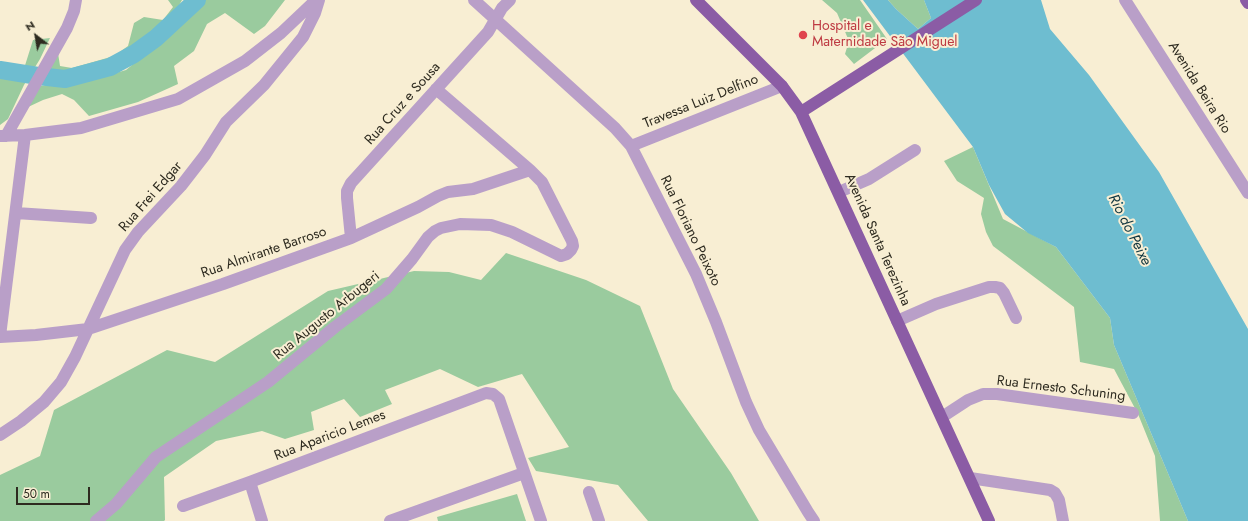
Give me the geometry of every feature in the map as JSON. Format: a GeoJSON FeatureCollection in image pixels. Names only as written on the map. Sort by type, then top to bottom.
{"type":"FeatureCollection","features":[{"type":"Feature","properties":{"kind":"main road","name":"Avenida Santa Terezinha"},"geometry":{"type":"LineString","coordinates":[[696,0],[782,86],[801,112],[989,521]]}},
{"type":"Feature","properties":{"kind":"main road"},"geometry":{"type":"LineString","coordinates":[[801,112],[976,0]]}},
{"type":"Feature","properties":{"kind":"street"},"geometry":{"type":"LineString","coordinates":[[3,136],[18,116],[67,28],[74,11],[76,0]]}},
{"type":"Feature","properties":{"kind":"street"},"geometry":{"type":"LineString","coordinates":[[3,136],[25,135],[81,128],[178,99],[245,61],[281,33],[318,0]]}},
{"type":"Feature","properties":{"kind":"street","name":"Rua Frei Edgar"},"geometry":{"type":"LineString","coordinates":[[0,435],[21,421],[44,402],[61,382],[75,357],[125,250],[138,232],[182,186],[205,155],[226,122],[264,85],[303,37],[315,13],[318,0]]}},
{"type":"Feature","properties":{"kind":"street","name":"Rua Floriano Peixoto"},"geometry":{"type":"LineString","coordinates":[[474,0],[615,128],[631,146],[696,274],[746,402],[759,430],[814,521]]}},
{"type":"Feature","properties":{"kind":"street","name":"Rua Cruz e Sousa"},"geometry":{"type":"LineString","coordinates":[[351,238],[347,191],[351,183],[488,32],[502,8],[510,0]]}},
{"type":"Feature","properties":{"kind":"street","name":"Avenida Beira Rio"},"geometry":{"type":"LineString","coordinates":[[1125,0],[1248,193]]}},
{"type":"Feature","properties":{"kind":"street","name":"Travessa Luiz Delfino"},"geometry":{"type":"LineString","coordinates":[[631,146],[782,86]]}},
{"type":"Feature","properties":{"kind":"street","name":"Rua Augusto Arbugeri"},"geometry":{"type":"LineString","coordinates":[[96,521],[116,504],[156,457],[268,382],[335,327],[386,289],[428,238],[441,228],[460,224],[491,225],[512,232],[561,256],[567,254],[573,246],[572,241],[542,182],[436,89]]}},
{"type":"Feature","properties":{"kind":"street"},"geometry":{"type":"LineString","coordinates":[[0,337],[25,135]]}},
{"type":"Feature","properties":{"kind":"street"},"geometry":{"type":"LineString","coordinates":[[839,192],[869,179],[915,150]]}},
{"type":"Feature","properties":{"kind":"street","name":"Rua Almirante Barroso"},"geometry":{"type":"LineString","coordinates":[[0,337],[36,335],[88,329],[223,284],[351,238],[448,192],[473,189],[530,170]]}},
{"type":"Feature","properties":{"kind":"street"},"geometry":{"type":"LineString","coordinates":[[16,213],[91,218]]}},
{"type":"Feature","properties":{"kind":"street"},"geometry":{"type":"LineString","coordinates":[[897,321],[936,304],[978,290],[995,287],[1000,288],[1004,293],[1016,318]]}},
{"type":"Feature","properties":{"kind":"street","name":"Rua Aparicio Lemes"},"geometry":{"type":"LineString","coordinates":[[183,506],[486,393],[493,394],[499,399],[524,473]]}},
{"type":"Feature","properties":{"kind":"street","name":"Rua Ernesto Schuning"},"geometry":{"type":"LineString","coordinates":[[942,417],[968,400],[983,394],[997,394],[1133,413]]}},
{"type":"Feature","properties":{"kind":"street"},"geometry":{"type":"LineString","coordinates":[[390,521],[524,473],[542,521]]}},
{"type":"Feature","properties":{"kind":"street"},"geometry":{"type":"LineString","coordinates":[[970,478],[1050,490],[1059,500],[1063,521]]}},
{"type":"Feature","properties":{"kind":"street"},"geometry":{"type":"LineString","coordinates":[[250,482],[262,521]]}},
{"type":"Feature","properties":{"kind":"street"},"geometry":{"type":"LineString","coordinates":[[589,492],[599,521]]}},
{"type":"Feature","properties":{"kind":"green space"},"geometry":{"type":"Polygon","coordinates":[[[168,0],[182,0],[172,18],[151,37],[124,55],[81,73],[45,76],[58,53],[60,66],[72,68],[114,56],[128,46],[134,23],[144,17],[163,20],[173,7],[168,0]]]}},
{"type":"Feature","properties":{"kind":"green space"},"geometry":{"type":"Polygon","coordinates":[[[198,0],[285,0],[265,26],[254,34],[225,13],[207,24],[194,51],[174,66],[178,84],[138,102],[89,116],[74,100],[62,94],[43,100],[26,108],[39,86],[88,81],[126,70],[160,42],[198,0]]]}},
{"type":"Feature","properties":{"kind":"green space"},"geometry":{"type":"Polygon","coordinates":[[[822,0],[860,0],[887,39],[854,64],[845,54],[849,41],[837,13],[822,0]]]}},
{"type":"Feature","properties":{"kind":"green space"},"geometry":{"type":"Polygon","coordinates":[[[888,0],[924,0],[931,18],[918,29],[888,0]]]}},
{"type":"Feature","properties":{"kind":"green space"},"geometry":{"type":"Polygon","coordinates":[[[50,38],[40,59],[24,85],[8,119],[0,125],[0,69],[22,75],[33,40],[50,38]]]}},
{"type":"Feature","properties":{"kind":"green space"},"geometry":{"type":"Polygon","coordinates":[[[973,147],[1003,219],[1056,247],[1110,318],[1114,345],[1188,521],[1160,521],[1155,456],[1138,414],[1114,369],[1080,362],[1074,307],[993,246],[986,232],[981,214],[984,198],[957,181],[944,161],[973,147]]]}},
{"type":"Feature","properties":{"kind":"green space"},"geometry":{"type":"Polygon","coordinates":[[[506,253],[586,280],[640,306],[673,389],[731,473],[759,521],[648,521],[618,485],[536,471],[528,458],[569,447],[522,374],[478,387],[440,369],[385,390],[392,404],[360,417],[344,399],[311,412],[314,430],[285,439],[262,431],[216,441],[164,477],[164,521],[0,521],[0,475],[40,456],[54,410],[167,350],[215,362],[328,291],[414,271],[449,272],[481,280],[506,253]]]}},
{"type":"Feature","properties":{"kind":"green space"},"geometry":{"type":"Polygon","coordinates":[[[517,494],[526,521],[438,521],[437,517],[517,494]]]}},
{"type":"Feature","properties":{"kind":"water","name":"Rio do Peixe"},"geometry":{"type":"Polygon","coordinates":[[[863,0],[888,0],[918,29],[931,18],[924,0],[1041,0],[1050,29],[1089,75],[1159,172],[1248,329],[1248,521],[1188,521],[1114,345],[1110,318],[1056,247],[1028,233],[1005,214],[989,185],[973,147],[863,0]]]}},
{"type":"Feature","properties":{"kind":"waterway"},"geometry":{"type":"LineString","coordinates":[[0,70],[65,79],[110,67],[134,54],[156,38],[197,0]]}},
{"type":"Feature","properties":{"kind":"place","name":"Hospital e Maternidade São Miguel"},"geometry":{"type":"Point","coordinates":[803,35]}}]}
